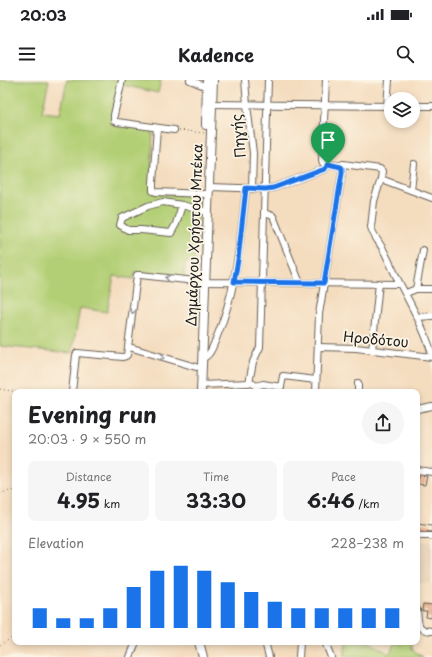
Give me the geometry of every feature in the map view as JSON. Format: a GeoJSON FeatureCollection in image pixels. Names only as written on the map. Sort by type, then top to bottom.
{"type":"FeatureCollection","features":[{"type":"Feature","properties":{"kind":"main road","name":"Δημάρχου Χρήστου Μπέκα"},"geometry":{"type":"LineString","coordinates":[[201,388],[205,133],[213,80]]}},
{"type":"Feature","properties":{"kind":"main road","name":"Δημάρχου Χρήστου Μπέκα"},"geometry":{"type":"LineString","coordinates":[[195,389],[209,187],[209,104],[207,84]]}},
{"type":"Feature","properties":{"kind":"main road"},"geometry":{"type":"LineString","coordinates":[[200,645],[203,657]]}},
{"type":"Feature","properties":{"kind":"main road"},"geometry":{"type":"LineString","coordinates":[[205,645],[208,657]]}},
{"type":"Feature","properties":{"kind":"street"},"geometry":{"type":"LineString","coordinates":[[122,80],[114,121],[174,130]]}},
{"type":"Feature","properties":{"kind":"street"},"geometry":{"type":"LineString","coordinates":[[190,80],[207,84]]}},
{"type":"Feature","properties":{"kind":"street","name":"Πηγής"},"geometry":{"type":"LineString","coordinates":[[202,358],[208,356],[223,322],[234,282],[238,260],[253,153],[245,80]]}},
{"type":"Feature","properties":{"kind":"street"},"geometry":{"type":"LineString","coordinates":[[249,383],[253,362],[260,347],[268,80]]}},
{"type":"Feature","properties":{"kind":"street"},"geometry":{"type":"LineString","coordinates":[[316,389],[319,314],[342,173],[342,168],[323,163],[322,160],[326,80]]}},
{"type":"Feature","properties":{"kind":"street"},"geometry":{"type":"LineString","coordinates":[[389,80],[389,92]]}},
{"type":"Feature","properties":{"kind":"street"},"geometry":{"type":"LineString","coordinates":[[209,104],[384,106]]}},
{"type":"Feature","properties":{"kind":"street"},"geometry":{"type":"LineString","coordinates":[[420,106],[432,106]]}},
{"type":"Feature","properties":{"kind":"street"},"geometry":{"type":"LineString","coordinates":[[157,128],[153,191],[204,194]]}},
{"type":"Feature","properties":{"kind":"street"},"geometry":{"type":"LineString","coordinates":[[209,187],[273,188],[325,169],[328,164]]}},
{"type":"Feature","properties":{"kind":"street"},"geometry":{"type":"LineString","coordinates":[[338,166],[343,164],[380,169],[382,171],[374,201],[371,227],[372,231],[418,317],[431,345],[432,354]]}},
{"type":"Feature","properties":{"kind":"street"},"geometry":{"type":"LineString","coordinates":[[411,190],[414,164]]}},
{"type":"Feature","properties":{"kind":"street"},"geometry":{"type":"LineString","coordinates":[[381,179],[432,198]]}},
{"type":"Feature","properties":{"kind":"street"},"geometry":{"type":"LineString","coordinates":[[182,205],[176,224],[171,233],[128,230],[120,225],[122,218],[148,206],[163,202],[182,205],[203,211]]}},
{"type":"Feature","properties":{"kind":"street"},"geometry":{"type":"LineString","coordinates":[[264,213],[273,216],[300,283]]}},
{"type":"Feature","properties":{"kind":"street"},"geometry":{"type":"LineString","coordinates":[[416,289],[423,250]]}},
{"type":"Feature","properties":{"kind":"street"},"geometry":{"type":"LineString","coordinates":[[72,389],[77,353],[123,357],[127,355],[137,275],[202,282],[400,284]]}},
{"type":"Feature","properties":{"kind":"street"},"geometry":{"type":"LineString","coordinates":[[372,350],[379,283]]}},
{"type":"Feature","properties":{"kind":"street"},"geometry":{"type":"LineString","coordinates":[[406,293],[416,289],[432,289]]}},
{"type":"Feature","properties":{"kind":"street"},"geometry":{"type":"LineString","coordinates":[[418,317],[432,316]]}},
{"type":"Feature","properties":{"kind":"street"},"geometry":{"type":"LineString","coordinates":[[129,347],[196,367]]}},
{"type":"Feature","properties":{"kind":"street","name":"Ηροδότου"},"geometry":{"type":"LineString","coordinates":[[318,347],[356,348],[432,357]]}},
{"type":"Feature","properties":{"kind":"street"},"geometry":{"type":"LineString","coordinates":[[256,389],[259,384],[281,387],[283,376],[316,380]]}},
{"type":"Feature","properties":{"kind":"street"},"geometry":{"type":"LineString","coordinates":[[201,388],[249,383],[254,384],[256,389]]}},
{"type":"Feature","properties":{"kind":"street"},"geometry":{"type":"LineString","coordinates":[[358,383],[358,389]]}},
{"type":"Feature","properties":{"kind":"street"},"geometry":{"type":"LineString","coordinates":[[420,408],[432,406]]}},
{"type":"Feature","properties":{"kind":"street"},"geometry":{"type":"LineString","coordinates":[[420,470],[432,472]]}},
{"type":"Feature","properties":{"kind":"street"},"geometry":{"type":"LineString","coordinates":[[420,536],[432,536]]}},
{"type":"Feature","properties":{"kind":"street"},"geometry":{"type":"LineString","coordinates":[[420,628],[425,631],[432,632]]}},
{"type":"Feature","properties":{"kind":"street"},"geometry":{"type":"LineString","coordinates":[[130,657],[135,645]]}},
{"type":"Feature","properties":{"kind":"street"},"geometry":{"type":"LineString","coordinates":[[265,645],[269,657]]}},
{"type":"Feature","properties":{"kind":"street"},"geometry":{"type":"LineString","coordinates":[[299,657],[300,645]]}},
{"type":"Feature","properties":{"kind":"street"},"geometry":{"type":"LineString","coordinates":[[326,645],[331,657]]}},
{"type":"Feature","properties":{"kind":"path"},"geometry":{"type":"LineString","coordinates":[[174,130],[205,133]]}},
{"type":"Feature","properties":{"kind":"path"},"geometry":{"type":"LineString","coordinates":[[0,389],[12,391]]}},
{"type":"Feature","properties":{"kind":"path"},"geometry":{"type":"LineString","coordinates":[[0,493],[12,491]]}},
{"type":"Feature","properties":{"kind":"path"},"geometry":{"type":"LineString","coordinates":[[0,645],[12,638]]}},
{"type":"Feature","properties":{"kind":"shaded area"},"geometry":{"type":"Polygon","coordinates":[[[420,540],[432,541],[432,583],[420,583],[420,540]]]}},
{"type":"Feature","properties":{"kind":"green space"},"geometry":{"type":"Polygon","coordinates":[[[0,80],[49,80],[42,112],[60,114],[67,80],[161,80],[158,93],[123,85],[111,124],[153,128],[151,193],[199,196],[198,240],[195,249],[194,263],[185,262],[184,278],[135,272],[134,279],[114,276],[107,312],[80,308],[72,353],[0,346],[0,80]]]}},
{"type":"Feature","properties":{"kind":"green space"},"geometry":{"type":"Polygon","coordinates":[[[346,645],[375,645],[389,654],[394,645],[412,645],[412,649],[424,657],[348,657],[345,656],[346,645]]]}},
{"type":"Feature","properties":{"kind":"building"},"geometry":{"type":"Polygon","coordinates":[[[420,475],[427,476],[425,485],[420,484],[420,475]]]}},
{"type":"Feature","properties":{"kind":"building"},"geometry":{"type":"Polygon","coordinates":[[[420,523],[432,525],[432,532],[420,531],[420,523]]]}},
{"type":"Feature","properties":{"kind":"building"},"geometry":{"type":"Polygon","coordinates":[[[423,604],[432,605],[432,618],[426,617],[427,611],[422,611],[423,604]]]}},
{"type":"Feature","properties":{"kind":"route"},"geometry":{"type":"LineString","coordinates":[[328,164],[341,167],[342,173],[324,283],[234,282],[246,188],[273,188],[325,169],[328,164]]}}]}
